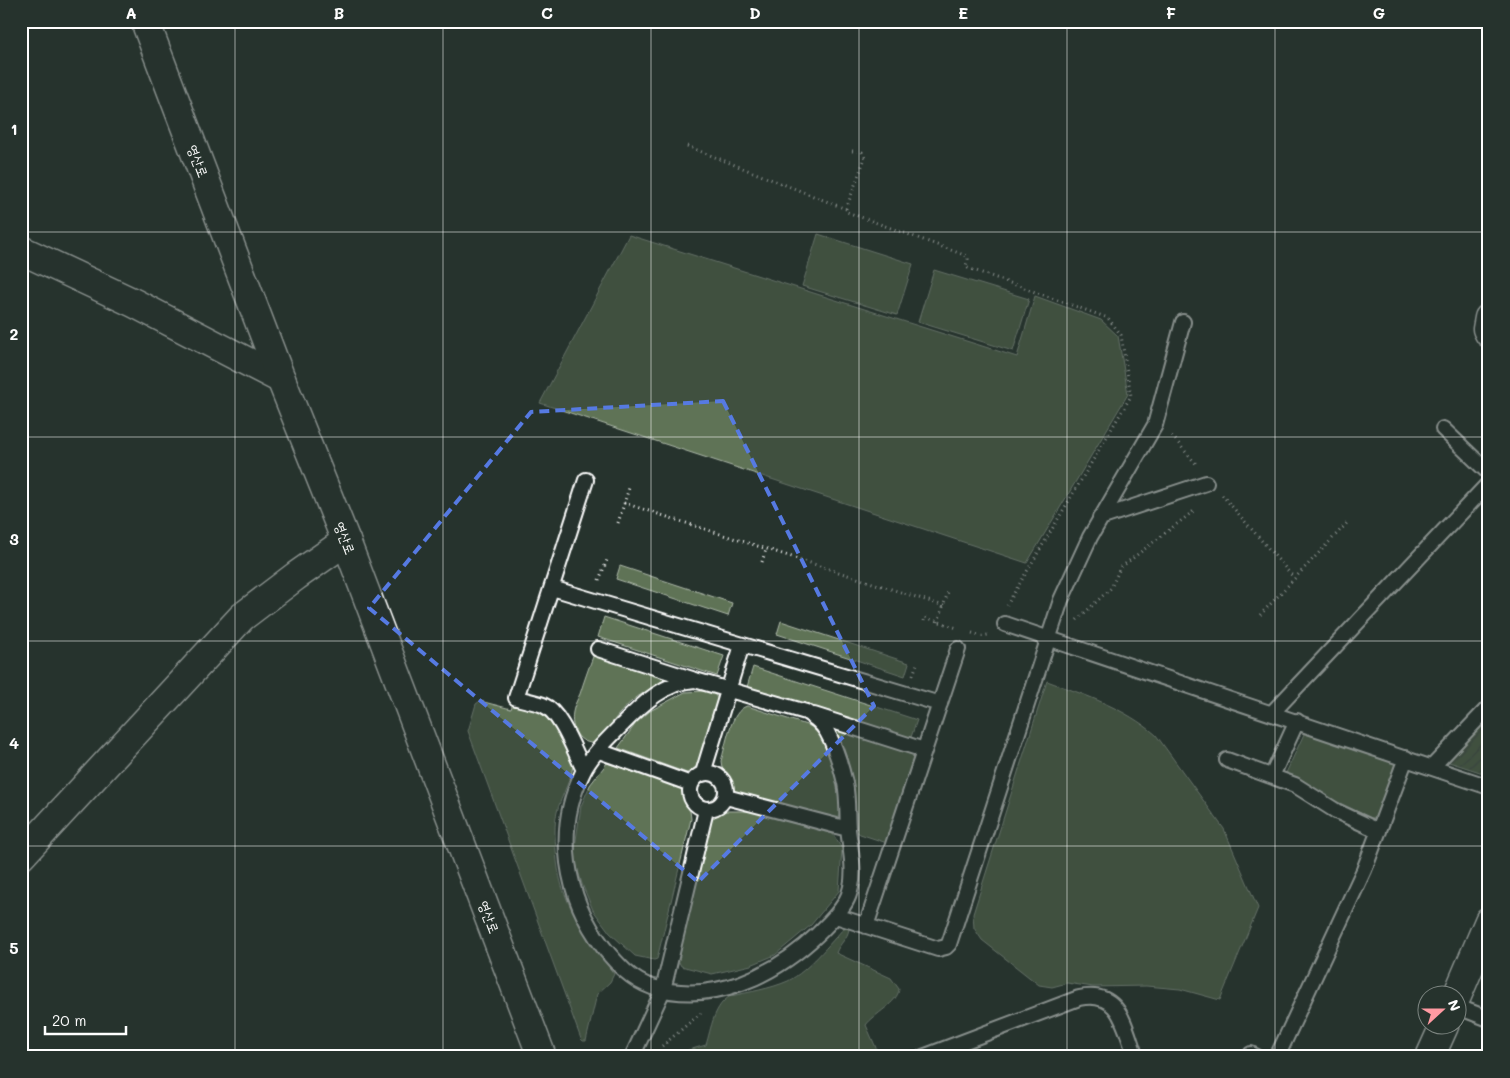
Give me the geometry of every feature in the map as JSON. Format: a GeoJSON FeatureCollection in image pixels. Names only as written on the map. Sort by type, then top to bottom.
{"type":"FeatureCollection","features":[{"type":"Feature","properties":{"kind":"main road","name":"영산로"},"geometry":{"type":"LineString","coordinates":[[145,21],[281,379],[346,541],[542,1057]]}},
{"type":"Feature","properties":{"kind":"main road"},"geometry":{"type":"LineString","coordinates":[[21,250],[134,303],[281,379]]}},
{"type":"Feature","properties":{"kind":"main road"},"geometry":{"type":"LineString","coordinates":[[1489,318],[1487,329],[1489,334]]}},
{"type":"Feature","properties":{"kind":"main road"},"geometry":{"type":"LineString","coordinates":[[21,856],[242,618],[296,576],[346,541]]}},
{"type":"Feature","properties":{"kind":"main road"},"geometry":{"type":"LineString","coordinates":[[1460,986],[1489,921]]}},
{"type":"Feature","properties":{"kind":"main road"},"geometry":{"type":"LineString","coordinates":[[1430,1057],[1439,1036]]}},
{"type":"Feature","properties":{"kind":"lane"},"geometry":{"type":"LineString","coordinates":[[836,916],[938,949],[949,944],[1052,640],[1061,600],[1100,518],[1154,425],[1183,322]]}},
{"type":"Feature","properties":{"kind":"lane"},"geometry":{"type":"LineString","coordinates":[[1443,429],[1489,473]]}},
{"type":"Feature","properties":{"kind":"lane"},"geometry":{"type":"LineString","coordinates":[[584,770],[559,720],[552,711],[544,705],[516,698],[586,480]]}},
{"type":"Feature","properties":{"kind":"lane"},"geometry":{"type":"LineString","coordinates":[[1100,518],[1206,483]]}},
{"type":"Feature","properties":{"kind":"lane"},"geometry":{"type":"LineString","coordinates":[[1272,713],[1489,483]]}},
{"type":"Feature","properties":{"kind":"lane"},"geometry":{"type":"LineString","coordinates":[[552,588],[940,704]]}},
{"type":"Feature","properties":{"kind":"lane"},"geometry":{"type":"LineString","coordinates":[[1005,624],[1489,787]]}},
{"type":"Feature","properties":{"kind":"lane"},"geometry":{"type":"LineString","coordinates":[[704,773],[742,645]]}},
{"type":"Feature","properties":{"kind":"lane"},"geometry":{"type":"LineString","coordinates":[[598,649],[924,750]]}},
{"type":"Feature","properties":{"kind":"lane"},"geometry":{"type":"LineString","coordinates":[[866,926],[958,649]]}},
{"type":"Feature","properties":{"kind":"lane"},"geometry":{"type":"LineString","coordinates":[[696,680],[674,684],[639,706],[584,770],[573,797],[567,824],[568,872],[586,918],[597,938],[618,965],[633,978],[649,986],[681,992],[708,992],[744,983],[800,951],[836,916],[846,902],[851,887],[852,871],[845,785],[839,762],[826,730],[806,712]]}},
{"type":"Feature","properties":{"kind":"lane"},"geometry":{"type":"LineString","coordinates":[[1432,768],[1489,707]]}},
{"type":"Feature","properties":{"kind":"lane"},"geometry":{"type":"LineString","coordinates":[[1272,776],[1297,721]]}},
{"type":"Feature","properties":{"kind":"lane"},"geometry":{"type":"LineString","coordinates":[[599,751],[691,784]]}},
{"type":"Feature","properties":{"kind":"lane"},"geometry":{"type":"LineString","coordinates":[[1277,1057],[1358,882],[1406,758]]}},
{"type":"Feature","properties":{"kind":"lane"},"geometry":{"type":"LineString","coordinates":[[1227,760],[1301,788],[1336,811],[1378,831]]}},
{"type":"Feature","properties":{"kind":"lane"},"geometry":{"type":"LineString","coordinates":[[704,773],[712,773],[722,779],[727,791],[726,797],[718,807],[712,810],[706,810],[695,804],[690,794],[691,784],[704,773]]}},
{"type":"Feature","properties":{"kind":"lane"},"geometry":{"type":"LineString","coordinates":[[726,797],[848,830]]}},
{"type":"Feature","properties":{"kind":"lane"},"geometry":{"type":"LineString","coordinates":[[632,1057],[663,990],[706,810]]}},
{"type":"Feature","properties":{"kind":"lane"},"geometry":{"type":"LineString","coordinates":[[923,1057],[1079,998],[1093,996],[1109,1001],[1117,1008],[1134,1056]]}},
{"type":"Feature","properties":{"kind":"lane"},"geometry":{"type":"LineString","coordinates":[[1468,1012],[1489,1019]]}},
{"type":"Feature","properties":{"kind":"path"},"geometry":{"type":"LineString","coordinates":[[687,146],[846,209],[848,212],[967,256],[966,266],[968,268],[1105,316],[1122,335],[1131,399],[1005,608]]}},
{"type":"Feature","properties":{"kind":"path"},"geometry":{"type":"LineString","coordinates":[[846,209],[865,158],[864,153],[852,151]]}},
{"type":"Feature","properties":{"kind":"path"},"geometry":{"type":"LineString","coordinates":[[1168,432],[1200,468]]}},
{"type":"Feature","properties":{"kind":"path"},"geometry":{"type":"LineString","coordinates":[[618,523],[629,488]]}},
{"type":"Feature","properties":{"kind":"path"},"geometry":{"type":"LineString","coordinates":[[1219,491],[1294,578]]}},
{"type":"Feature","properties":{"kind":"path"},"geometry":{"type":"LineString","coordinates":[[624,503],[944,606]]}},
{"type":"Feature","properties":{"kind":"path"},"geometry":{"type":"LineString","coordinates":[[1052,640],[1111,588],[1120,568],[1196,508]]}},
{"type":"Feature","properties":{"kind":"path"},"geometry":{"type":"LineString","coordinates":[[1260,615],[1349,521]]}},
{"type":"Feature","properties":{"kind":"path"},"geometry":{"type":"LineString","coordinates":[[762,562],[766,549]]}},
{"type":"Feature","properties":{"kind":"path"},"geometry":{"type":"LineString","coordinates":[[938,622],[948,592]]}},
{"type":"Feature","properties":{"kind":"path"},"geometry":{"type":"LineString","coordinates":[[924,621],[925,617],[982,636],[990,633]]}},
{"type":"Feature","properties":{"kind":"highlighted area"},"geometry":{"type":"Polygon","coordinates":[[[723,401],[874,706],[698,882],[369,608],[531,412],[723,401]]]}},
{"type":"Feature","properties":{"kind":"green space"},"geometry":{"type":"Polygon","coordinates":[[[818,234],[913,264],[897,315],[802,286],[818,234]]]}},
{"type":"Feature","properties":{"kind":"green space"},"geometry":{"type":"Polygon","coordinates":[[[629,235],[1017,357],[1035,296],[1101,320],[1118,336],[1128,394],[1027,563],[540,403],[629,235]]]}},
{"type":"Feature","properties":{"kind":"green space"},"geometry":{"type":"Polygon","coordinates":[[[934,270],[1029,299],[1013,351],[918,322],[934,270]]]}},
{"type":"Feature","properties":{"kind":"green space"},"geometry":{"type":"Polygon","coordinates":[[[620,566],[732,603],[728,616],[616,579],[620,566]]]}},
{"type":"Feature","properties":{"kind":"green space"},"geometry":{"type":"Polygon","coordinates":[[[604,617],[724,656],[717,676],[598,637],[604,617]]]}},
{"type":"Feature","properties":{"kind":"green space"},"geometry":{"type":"Polygon","coordinates":[[[781,621],[909,663],[905,676],[777,634],[781,621]]]}},
{"type":"Feature","properties":{"kind":"green space"},"geometry":{"type":"Polygon","coordinates":[[[594,654],[675,679],[648,690],[638,697],[622,711],[597,743],[591,743],[577,735],[572,718],[594,654]]]}},
{"type":"Feature","properties":{"kind":"green space"},"geometry":{"type":"Polygon","coordinates":[[[753,667],[917,720],[910,740],[747,687],[753,667]]]}},
{"type":"Feature","properties":{"kind":"green space"},"geometry":{"type":"Polygon","coordinates":[[[1047,681],[1118,710],[1156,735],[1224,829],[1258,908],[1220,1000],[1180,989],[1146,986],[1093,987],[1067,983],[1052,987],[1039,985],[982,940],[974,928],[973,914],[1047,681]]]}},
{"type":"Feature","properties":{"kind":"green space"},"geometry":{"type":"Polygon","coordinates":[[[705,691],[714,694],[719,700],[699,763],[694,769],[687,773],[618,748],[636,723],[650,711],[685,692],[705,691]]]}},
{"type":"Feature","properties":{"kind":"green space"},"geometry":{"type":"Polygon","coordinates":[[[480,701],[511,709],[513,703],[540,709],[549,717],[573,761],[572,772],[556,817],[555,836],[558,871],[564,892],[574,914],[586,935],[614,974],[610,982],[597,994],[586,1041],[581,1039],[468,731],[476,704],[480,701]]]}},
{"type":"Feature","properties":{"kind":"green space"},"geometry":{"type":"Polygon","coordinates":[[[747,706],[816,728],[835,771],[840,808],[837,819],[736,794],[730,788],[721,761],[736,715],[747,706]]]}},
{"type":"Feature","properties":{"kind":"green space"},"geometry":{"type":"Polygon","coordinates":[[[1489,717],[1489,775],[1449,762],[1489,717]]]}},
{"type":"Feature","properties":{"kind":"green space"},"geometry":{"type":"Polygon","coordinates":[[[836,729],[915,754],[916,758],[887,843],[856,831],[854,802],[834,733],[836,729]]]}},
{"type":"Feature","properties":{"kind":"green space"},"geometry":{"type":"Polygon","coordinates":[[[1308,731],[1397,763],[1375,817],[1371,818],[1288,778],[1286,773],[1304,734],[1308,731]]]}},
{"type":"Feature","properties":{"kind":"green space"},"geometry":{"type":"Polygon","coordinates":[[[607,763],[680,787],[687,798],[691,819],[657,959],[654,960],[635,956],[610,933],[593,910],[582,884],[576,863],[575,847],[581,806],[590,785],[607,763]]]}},
{"type":"Feature","properties":{"kind":"green space"},"geometry":{"type":"Polygon","coordinates":[[[726,811],[750,811],[833,834],[842,849],[839,891],[811,925],[775,955],[751,965],[712,974],[681,966],[677,958],[709,825],[716,816],[726,811]]]}},
{"type":"Feature","properties":{"kind":"green space"},"geometry":{"type":"Polygon","coordinates":[[[845,927],[849,929],[848,932],[836,953],[891,978],[899,989],[895,999],[866,1025],[880,1057],[664,1057],[706,1045],[714,1018],[725,1000],[731,996],[788,981],[803,971],[845,927]]]}}]}
